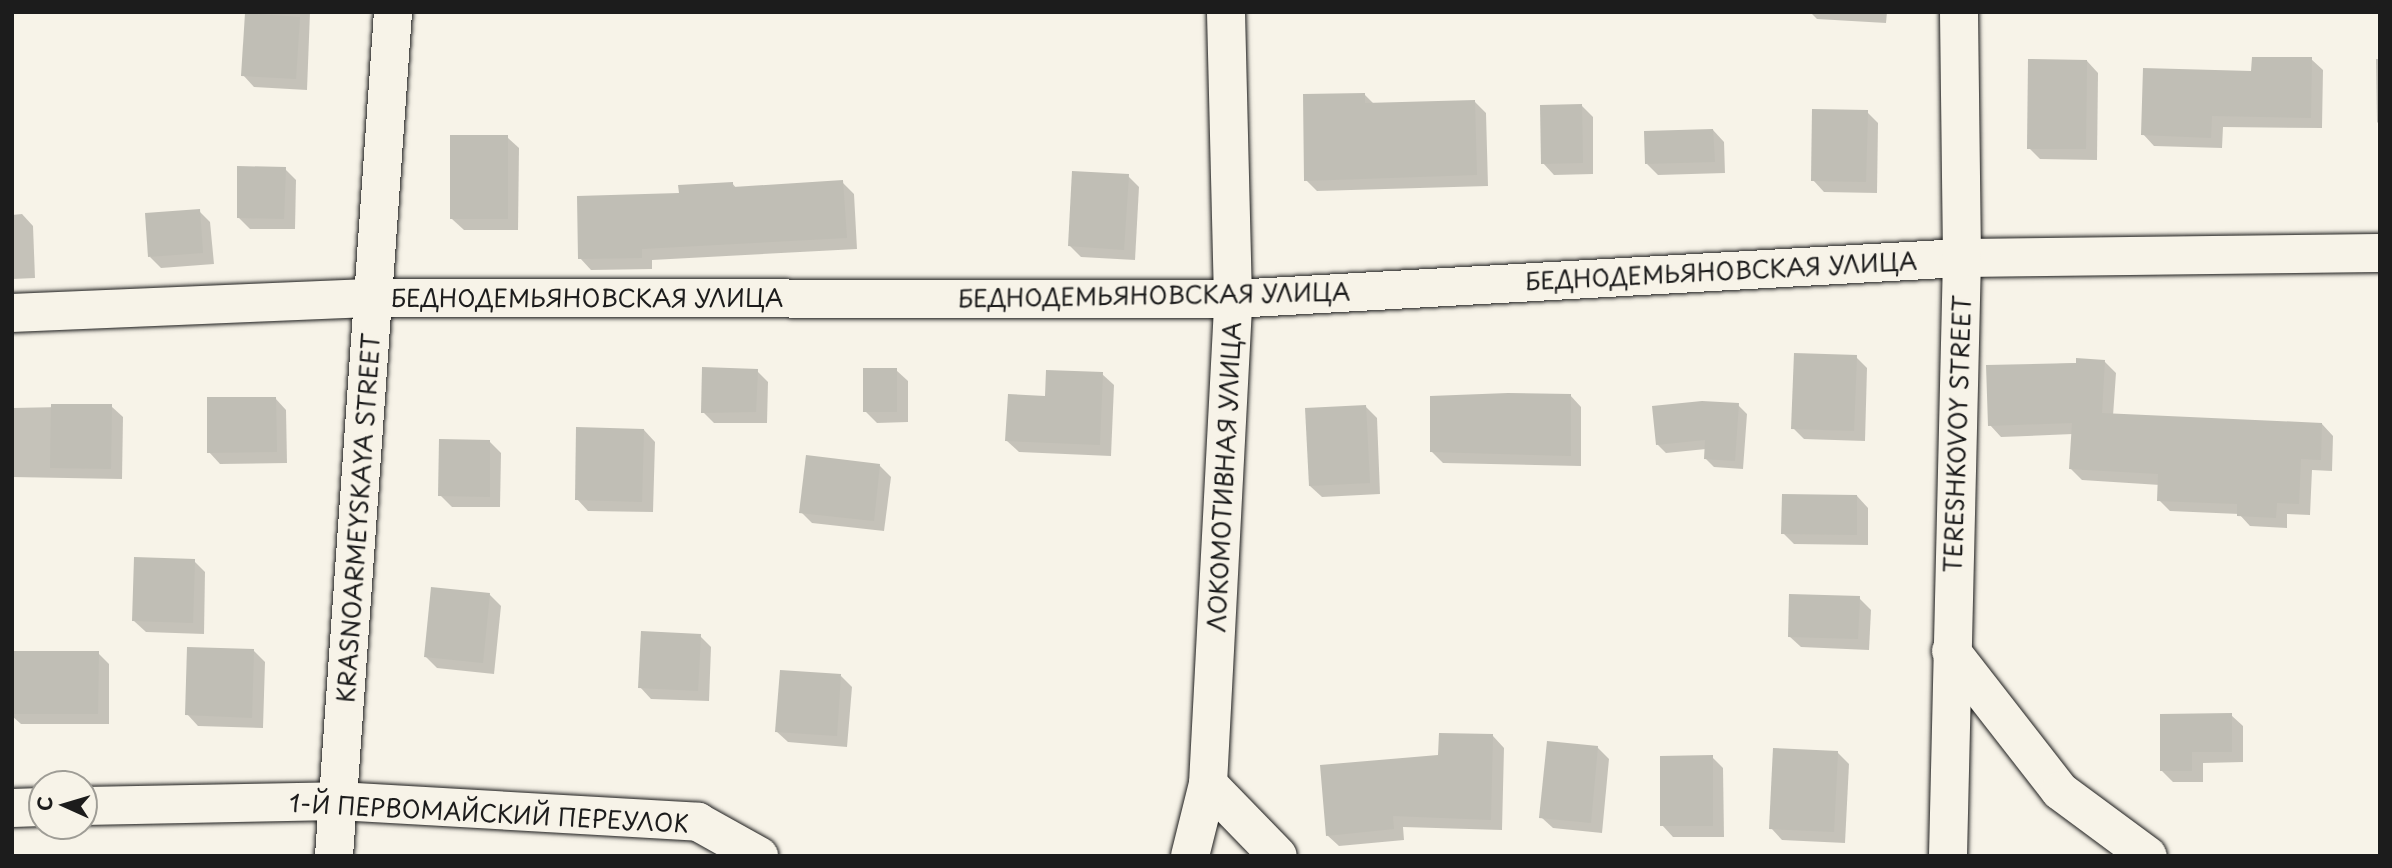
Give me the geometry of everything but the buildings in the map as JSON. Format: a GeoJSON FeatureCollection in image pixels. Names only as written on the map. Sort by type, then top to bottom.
{"type":"FeatureCollection","features":[{"type":"Feature","properties":{"kind":"street","name":"KRASNOARMEYSKAYA STREET"},"geometry":{"type":"LineString","coordinates":[[334,856],[393,12]]}},
{"type":"Feature","properties":{"kind":"street","name":"ЛОКОМОТИВНАЯ УЛИЦА"},"geometry":{"type":"LineString","coordinates":[[1190,856],[1208,784],[1233,299],[1226,12]]}},
{"type":"Feature","properties":{"kind":"street","name":"TERESHKOVOY STREET"},"geometry":{"type":"LineString","coordinates":[[1948,856],[1962,258],[1959,12]]}},
{"type":"Feature","properties":{"kind":"street","name":"БЕДНОДЕМЬЯНОВСКАЯ УЛИЦА"},"geometry":{"type":"LineString","coordinates":[[12,313],[373,298],[1233,299],[1962,258],[2380,253]]}},
{"type":"Feature","properties":{"kind":"street"},"geometry":{"type":"LineString","coordinates":[[1951,651],[2060,791],[2147,856]]}},
{"type":"Feature","properties":{"kind":"street"},"geometry":{"type":"LineString","coordinates":[[1208,784],[1278,856]]}},
{"type":"Feature","properties":{"kind":"street","name":"1-Й ПЕРВОМАЙСКИЙ ПЕРЕУЛОК"},"geometry":{"type":"LineString","coordinates":[[98,806],[338,801],[698,822],[759,856]]}}]}
